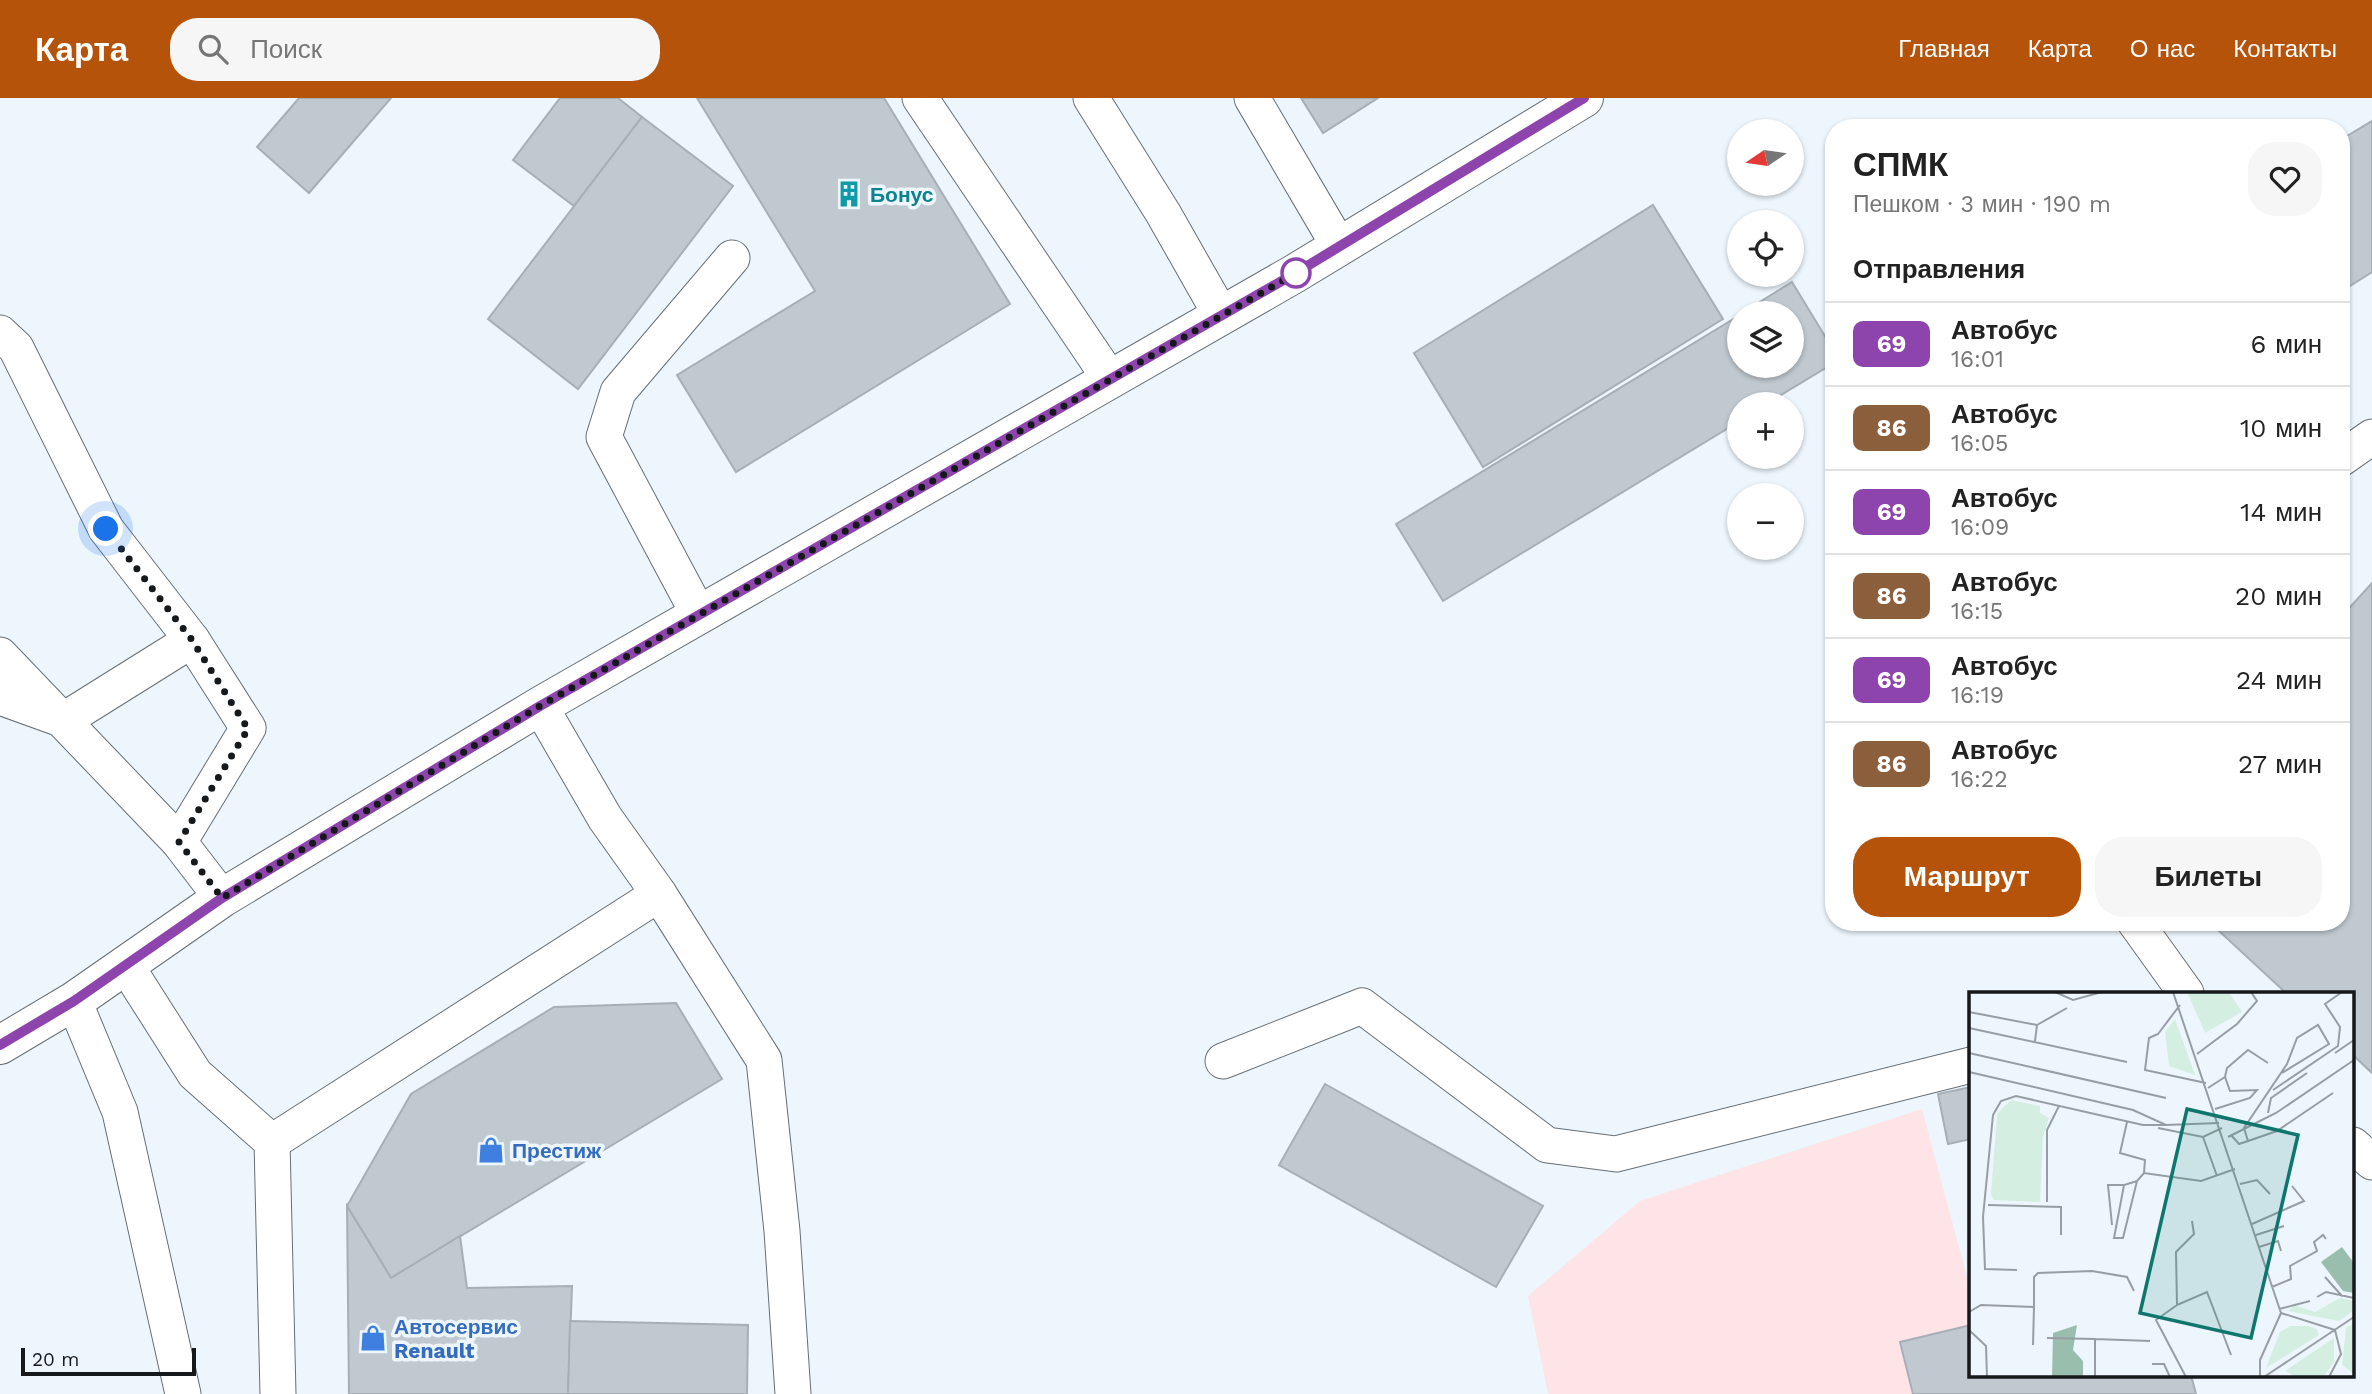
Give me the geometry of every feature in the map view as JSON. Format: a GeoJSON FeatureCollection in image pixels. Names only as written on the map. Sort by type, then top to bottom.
{"type":"FeatureCollection","features":[{"type":"Feature","properties":{"kind":"main road"},"geometry":{"type":"LineString","coordinates":[[0,1045],[74,1001],[222,898],[540,706],[1221,316],[1584,98]]}},
{"type":"Feature","properties":{"kind":"lane"},"geometry":{"type":"LineString","coordinates":[[920,98],[1110,380]]}},
{"type":"Feature","properties":{"kind":"lane"},"geometry":{"type":"LineString","coordinates":[[1091,98],[1164,213],[1221,316]]}},
{"type":"Feature","properties":{"kind":"lane"},"geometry":{"type":"LineString","coordinates":[[1252,98],[1339,246]]}},
{"type":"Feature","properties":{"kind":"lane"},"geometry":{"type":"LineString","coordinates":[[699,615],[604,437],[618,392],[732,258]]}},
{"type":"Feature","properties":{"kind":"lane"},"geometry":{"type":"LineString","coordinates":[[0,333],[16,348],[106,529],[192,640],[248,729],[179,842]]}},
{"type":"Feature","properties":{"kind":"lane"},"geometry":{"type":"LineString","coordinates":[[2350,452],[2372,437]]}},
{"type":"Feature","properties":{"kind":"lane"},"geometry":{"type":"LineString","coordinates":[[64,720],[192,640]]}},
{"type":"Feature","properties":{"kind":"lane"},"geometry":{"type":"LineString","coordinates":[[0,655],[179,842],[222,898]]}},
{"type":"Feature","properties":{"kind":"lane"},"geometry":{"type":"LineString","coordinates":[[0,697],[64,720]]}},
{"type":"Feature","properties":{"kind":"lane"},"geometry":{"type":"LineString","coordinates":[[540,706],[605,818],[659,894],[764,1060],[782,1231],[793,1394]]}},
{"type":"Feature","properties":{"kind":"lane"},"geometry":{"type":"LineString","coordinates":[[272,1142],[659,894]]}},
{"type":"Feature","properties":{"kind":"lane"},"geometry":{"type":"LineString","coordinates":[[2141,931],[2185,992]]}},
{"type":"Feature","properties":{"kind":"lane"},"geometry":{"type":"LineString","coordinates":[[125,964],[195,1074],[272,1142],[278,1394]]}},
{"type":"Feature","properties":{"kind":"lane"},"geometry":{"type":"LineString","coordinates":[[74,1001],[120,1112],[183,1394]]}},
{"type":"Feature","properties":{"kind":"lane"},"geometry":{"type":"LineString","coordinates":[[1223,1061],[1362,1006],[1546,1145],[1616,1154],[1969,1066]]}},
{"type":"Feature","properties":{"kind":"lane"},"geometry":{"type":"LineString","coordinates":[[2354,1146],[2372,1162]]}},
{"type":"Feature","properties":{"kind":"shaded area"},"geometry":{"type":"Polygon","coordinates":[[[1922,1109],[1969,1285],[1969,1376],[2191,1376],[2196,1394],[1548,1394],[1528,1296],[1640,1201],[1922,1109]]]}},
{"type":"Feature","properties":{"kind":"building"},"geometry":{"type":"Polygon","coordinates":[[[299,98],[391,98],[309,193],[257,147],[299,98]]]}},
{"type":"Feature","properties":{"kind":"building"},"geometry":{"type":"Polygon","coordinates":[[[560,98],[618,98],[642,117],[574,206],[513,160],[560,98]]]}},
{"type":"Feature","properties":{"kind":"building","name":"Бонус"},"geometry":{"type":"Polygon","coordinates":[[[697,98],[884,98],[1010,304],[736,472],[677,375],[815,291],[697,98]]]}},
{"type":"Feature","properties":{"kind":"building"},"geometry":{"type":"Polygon","coordinates":[[[1301,98],[1378,98],[1323,133],[1301,98]]]}},
{"type":"Feature","properties":{"kind":"building"},"geometry":{"type":"Polygon","coordinates":[[[642,117],[733,186],[578,389],[488,319],[642,117]]]}},
{"type":"Feature","properties":{"kind":"building"},"geometry":{"type":"Polygon","coordinates":[[[2372,121],[2372,272],[2350,286],[2350,134],[2372,121]]]}},
{"type":"Feature","properties":{"kind":"building"},"geometry":{"type":"Polygon","coordinates":[[[1653,205],[1723,319],[1483,467],[1414,353],[1653,205]]]}},
{"type":"Feature","properties":{"kind":"building"},"geometry":{"type":"Polygon","coordinates":[[[1784,287],[1795,287],[1804,301],[1761,301],[1784,287]]]}},
{"type":"Feature","properties":{"kind":"building"},"geometry":{"type":"Polygon","coordinates":[[[1804,302],[1825,336],[1825,368],[1786,392],[1727,392],[1727,429],[1443,601],[1396,524],[1727,323],[1727,378],[1804,378],[1804,302]]]}},
{"type":"Feature","properties":{"kind":"building"},"geometry":{"type":"Polygon","coordinates":[[[2372,583],[2372,1073],[2354,1056],[2354,992],[2285,992],[2219,931],[2350,931],[2350,607],[2372,583]]]}},
{"type":"Feature","properties":{"kind":"building","name":"Престиж"},"geometry":{"type":"Polygon","coordinates":[[[676,1003],[722,1079],[391,1278],[347,1206],[411,1094],[554,1007],[676,1003]]]}},
{"type":"Feature","properties":{"kind":"building"},"geometry":{"type":"Polygon","coordinates":[[[1325,1084],[1543,1206],[1496,1287],[1279,1165],[1325,1084]]]}},
{"type":"Feature","properties":{"kind":"building"},"geometry":{"type":"Polygon","coordinates":[[[1969,1087],[1969,1139],[1948,1144],[1938,1094],[1969,1087]]]}},
{"type":"Feature","properties":{"kind":"building"},"geometry":{"type":"Polygon","coordinates":[[[347,1206],[391,1278],[460,1236],[467,1288],[572,1286],[568,1394],[349,1394],[347,1206]]]}},
{"type":"Feature","properties":{"kind":"building"},"geometry":{"type":"Polygon","coordinates":[[[570,1321],[748,1325],[747,1394],[568,1394],[570,1321]]]}},
{"type":"Feature","properties":{"kind":"building"},"geometry":{"type":"Polygon","coordinates":[[[1969,1325],[1969,1376],[2191,1376],[2196,1394],[1913,1394],[1900,1342],[1969,1325]]]}},
{"type":"Feature","properties":{"kind":"bus line","name":"69"},"geometry":{"type":"LineString","coordinates":[[0,1045],[74,1001],[222,898],[540,706],[1294,274],[1584,98]]}},
{"type":"Feature","properties":{"kind":"place","name":"Бонус"},"geometry":{"type":"Point","coordinates":[849,194]}},
{"type":"Feature","properties":{"kind":"place","name":"Престиж"},"geometry":{"type":"Point","coordinates":[491,1150]}},
{"type":"Feature","properties":{"kind":"place","name":"Автосервис Renault"},"geometry":{"type":"Point","coordinates":[373,1338]}},
{"type":"Feature","properties":{"kind":"route"},"geometry":{"type":"LineString","coordinates":[[106,529],[192,640],[248,729],[179,842],[222,898],[540,706],[1296,273]]}}]}
